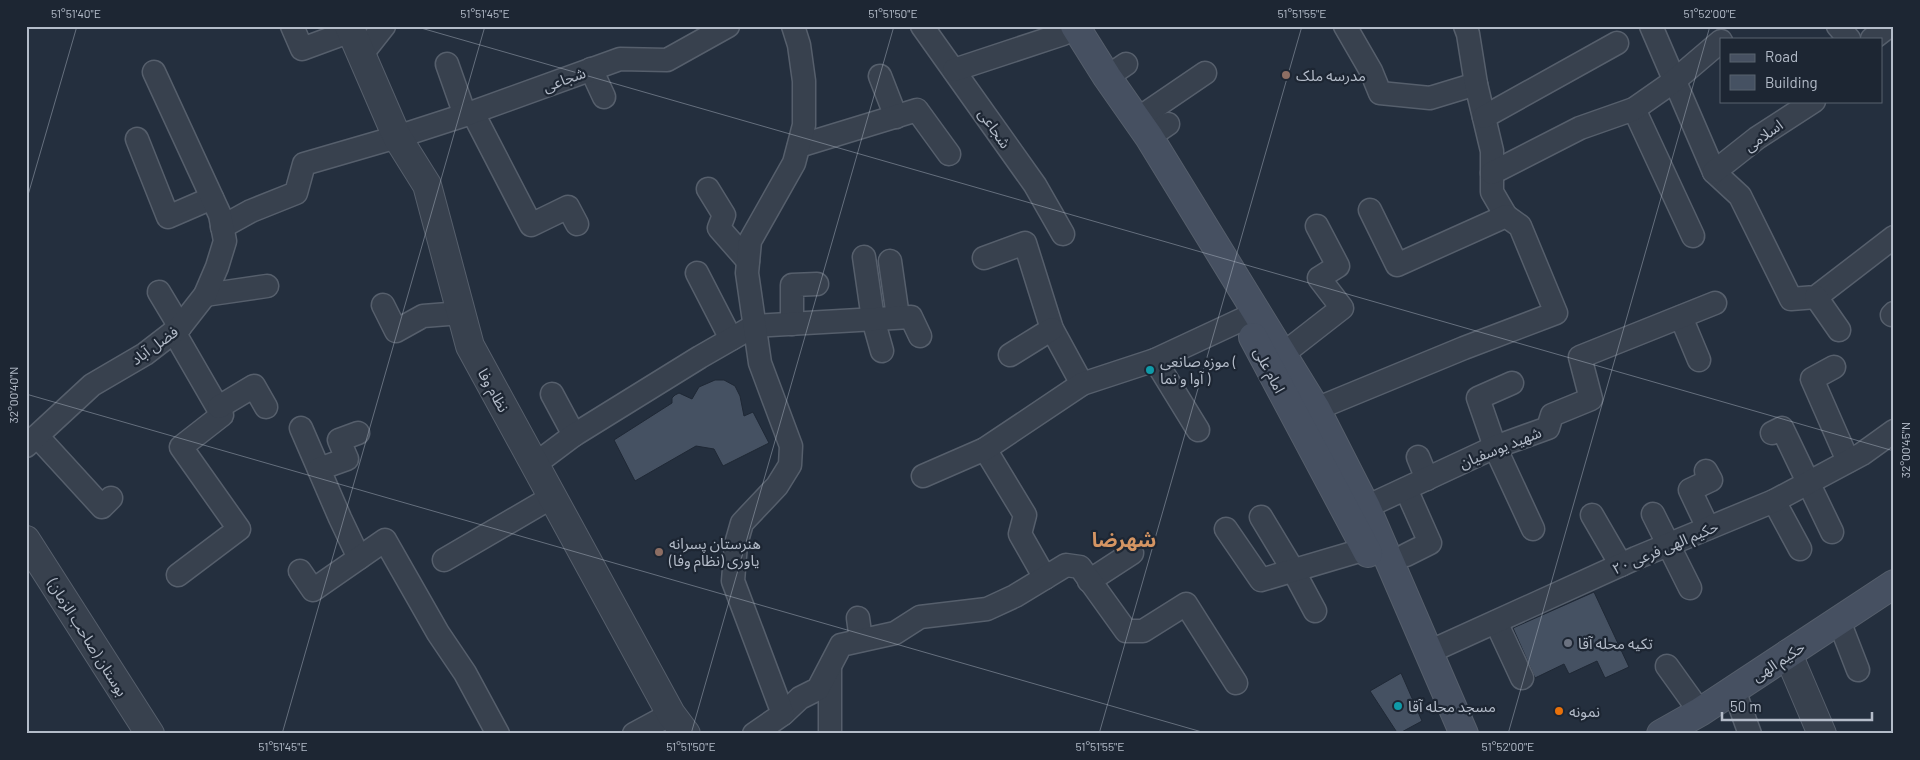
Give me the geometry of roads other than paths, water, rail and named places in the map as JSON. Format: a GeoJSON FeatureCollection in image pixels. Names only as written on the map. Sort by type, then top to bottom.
{"type":"FeatureCollection","features":[{"type":"Feature","properties":{"kind":"main road"},"geometry":{"type":"LineString","coordinates":[[1066,29],[1117,71],[1316,409],[1366,506],[1464,734]]}},
{"type":"Feature","properties":{"kind":"main road","name":"امام علی"},"geometry":{"type":"LineString","coordinates":[[1066,29],[1157,174],[1243,319],[1366,549],[1445,734]]}},
{"type":"Feature","properties":{"kind":"main road","name":"حکیم الهی"},"geometry":{"type":"LineString","coordinates":[[1661,734],[1700,712],[1894,584]]}},
{"type":"Feature","properties":{"kind":"street"},"geometry":{"type":"LineString","coordinates":[[292,26],[302,49],[354,37],[384,26]]}},
{"type":"Feature","properties":{"kind":"street","name":"شجاعی"},"geometry":{"type":"LineString","coordinates":[[222,227],[251,211],[296,192],[304,164],[397,138],[620,59],[666,60],[728,26]]}},
{"type":"Feature","properties":{"kind":"street"},"geometry":{"type":"LineString","coordinates":[[782,714],[733,581],[736,544],[742,523],[777,486],[790,465],[791,446],[760,363],[754,326],[748,261],[750,242],[794,163],[804,125],[804,81],[799,45],[793,26]]}},
{"type":"Feature","properties":{"kind":"street","name":"شجاعی"},"geometry":{"type":"LineString","coordinates":[[922,26],[1035,185],[1063,234]]}},
{"type":"Feature","properties":{"kind":"street"},"geometry":{"type":"LineString","coordinates":[[1316,409],[1464,348],[1556,314],[1520,226],[1506,216],[1492,192],[1492,151],[1465,26]]}},
{"type":"Feature","properties":{"kind":"street"},"geometry":{"type":"LineString","coordinates":[[1651,26],[1714,172],[1740,196],[1791,299],[1816,297],[1894,238]]}},
{"type":"Feature","properties":{"kind":"street"},"geometry":{"type":"LineString","coordinates":[[1838,26],[1848,38]]}},
{"type":"Feature","properties":{"kind":"street"},"geometry":{"type":"LineString","coordinates":[[1873,38],[1889,26]]}},
{"type":"Feature","properties":{"kind":"street"},"geometry":{"type":"LineString","coordinates":[[1350,28],[1380,93],[1430,98],[1476,84]]}},
{"type":"Feature","properties":{"kind":"street"},"geometry":{"type":"LineString","coordinates":[[954,70],[1066,29]]}},
{"type":"Feature","properties":{"kind":"street","name":"نظام وفا"},"geometry":{"type":"LineString","coordinates":[[354,37],[397,138],[427,185],[470,346],[678,724]]}},
{"type":"Feature","properties":{"kind":"street"},"geometry":{"type":"LineString","coordinates":[[1492,173],[1580,128],[1634,109],[1674,82],[1720,42]]}},
{"type":"Feature","properties":{"kind":"street"},"geometry":{"type":"LineString","coordinates":[[1484,117],[1617,43]]}},
{"type":"Feature","properties":{"kind":"street"},"geometry":{"type":"LineString","coordinates":[[447,64],[469,114],[532,225],[568,207],[578,224]]}},
{"type":"Feature","properties":{"kind":"street"},"geometry":{"type":"LineString","coordinates":[[591,69],[604,97]]}},
{"type":"Feature","properties":{"kind":"street","name":"فضل آباد"},"geometry":{"type":"LineString","coordinates":[[32,441],[92,386],[145,354],[177,330],[205,295],[218,268],[225,241],[220,215],[154,72]]}},
{"type":"Feature","properties":{"kind":"street"},"geometry":{"type":"LineString","coordinates":[[1151,127],[1205,73]]}},
{"type":"Feature","properties":{"kind":"street"},"geometry":{"type":"LineString","coordinates":[[880,76],[896,117]]}},
{"type":"Feature","properties":{"kind":"street","name":"اسلامی"},"geometry":{"type":"LineString","coordinates":[[1714,172],[1756,138],[1812,102]]}},
{"type":"Feature","properties":{"kind":"street"},"geometry":{"type":"LineString","coordinates":[[1634,109],[1693,236]]}},
{"type":"Feature","properties":{"kind":"street"},"geometry":{"type":"LineString","coordinates":[[798,146],[917,110],[949,154]]}},
{"type":"Feature","properties":{"kind":"street"},"geometry":{"type":"LineString","coordinates":[[137,139],[168,217],[212,198]]}},
{"type":"Feature","properties":{"kind":"street"},"geometry":{"type":"LineString","coordinates":[[708,188],[724,215],[719,228],[748,261]]}},
{"type":"Feature","properties":{"kind":"street"},"geometry":{"type":"LineString","coordinates":[[1370,210],[1397,265],[1506,216]]}},
{"type":"Feature","properties":{"kind":"street"},"geometry":{"type":"LineString","coordinates":[[1283,354],[1342,308],[1319,278],[1338,266],[1317,226]]}},
{"type":"Feature","properties":{"kind":"street"},"geometry":{"type":"LineString","coordinates":[[984,258],[1025,242],[1052,329],[1082,384]]}},
{"type":"Feature","properties":{"kind":"street"},"geometry":{"type":"LineString","coordinates":[[864,256],[873,319],[882,351]]}},
{"type":"Feature","properties":{"kind":"street"},"geometry":{"type":"LineString","coordinates":[[890,260],[898,317]]}},
{"type":"Feature","properties":{"kind":"street"},"geometry":{"type":"LineString","coordinates":[[696,273],[731,339]]}},
{"type":"Feature","properties":{"kind":"street"},"geometry":{"type":"LineString","coordinates":[[792,324],[792,285],[817,284]]}},
{"type":"Feature","properties":{"kind":"street"},"geometry":{"type":"LineString","coordinates":[[205,295],[267,286]]}},
{"type":"Feature","properties":{"kind":"street"},"geometry":{"type":"LineString","coordinates":[[159,292],[222,415],[181,446],[239,530],[178,575]]}},
{"type":"Feature","properties":{"kind":"street"},"geometry":{"type":"LineString","coordinates":[[1816,297],[1839,330]]}},
{"type":"Feature","properties":{"kind":"street","name":"شهید یوسفیان"},"geometry":{"type":"LineString","coordinates":[[1366,506],[1495,447],[1548,428],[1552,415],[1591,399],[1580,357],[1715,303]]}},
{"type":"Feature","properties":{"kind":"street"},"geometry":{"type":"LineString","coordinates":[[383,305],[396,331],[423,316],[433,317],[461,313]]}},
{"type":"Feature","properties":{"kind":"street"},"geometry":{"type":"LineString","coordinates":[[534,465],[574,435],[754,326],[911,317],[920,336]]}},
{"type":"Feature","properties":{"kind":"street"},"geometry":{"type":"LineString","coordinates":[[1680,317],[1699,360]]}},
{"type":"Feature","properties":{"kind":"street"},"geometry":{"type":"LineString","coordinates":[[923,476],[985,449],[1082,384],[1155,360],[1243,319]]}},
{"type":"Feature","properties":{"kind":"street"},"geometry":{"type":"LineString","coordinates":[[1010,355],[1052,329]]}},
{"type":"Feature","properties":{"kind":"street"},"geometry":{"type":"LineString","coordinates":[[1155,360],[1198,430]]}},
{"type":"Feature","properties":{"kind":"street"},"geometry":{"type":"LineString","coordinates":[[1834,367],[1812,380],[1848,461]]}},
{"type":"Feature","properties":{"kind":"street"},"geometry":{"type":"LineString","coordinates":[[1512,383],[1478,398],[1495,447],[1533,529]]}},
{"type":"Feature","properties":{"kind":"street"},"geometry":{"type":"LineString","coordinates":[[219,407],[254,386],[266,407]]}},
{"type":"Feature","properties":{"kind":"street"},"geometry":{"type":"LineString","coordinates":[[552,394],[574,435]]}},
{"type":"Feature","properties":{"kind":"street"},"geometry":{"type":"LineString","coordinates":[[301,428],[359,558]]}},
{"type":"Feature","properties":{"kind":"street"},"geometry":{"type":"LineString","coordinates":[[1772,433],[1782,428],[1832,532]]}},
{"type":"Feature","properties":{"kind":"street","name":"حکیم الهی فرعی ۲۰"},"geometry":{"type":"LineString","coordinates":[[1429,652],[1621,565],[1774,500],[1862,454],[1894,431]]}},
{"type":"Feature","properties":{"kind":"street"},"geometry":{"type":"LineString","coordinates":[[319,469],[347,459],[339,440],[358,433]]}},
{"type":"Feature","properties":{"kind":"street"},"geometry":{"type":"LineString","coordinates":[[32,441],[102,507],[111,498]]}},
{"type":"Feature","properties":{"kind":"street"},"geometry":{"type":"LineString","coordinates":[[985,449],[1025,515],[1020,534],[1045,578]]}},
{"type":"Feature","properties":{"kind":"street"},"geometry":{"type":"LineString","coordinates":[[1418,457],[1427,479]]}},
{"type":"Feature","properties":{"kind":"street"},"geometry":{"type":"LineString","coordinates":[[1706,471],[1711,480],[1690,490],[1708,528]]}},
{"type":"Feature","properties":{"kind":"street"},"geometry":{"type":"LineString","coordinates":[[1406,489],[1430,543],[1406,555]]}},
{"type":"Feature","properties":{"kind":"street"},"geometry":{"type":"LineString","coordinates":[[444,560],[552,497]]}},
{"type":"Feature","properties":{"kind":"street"},"geometry":{"type":"LineString","coordinates":[[1774,500],[1800,549]]}},
{"type":"Feature","properties":{"kind":"street"},"geometry":{"type":"LineString","coordinates":[[1654,514],[1690,588]]}},
{"type":"Feature","properties":{"kind":"street"},"geometry":{"type":"LineString","coordinates":[[1592,515],[1621,565]]}},
{"type":"Feature","properties":{"kind":"street"},"geometry":{"type":"LineString","coordinates":[[1261,517],[1315,611]]}},
{"type":"Feature","properties":{"kind":"street"},"geometry":{"type":"LineString","coordinates":[[1226,529],[1261,580],[1366,549]]}},
{"type":"Feature","properties":{"kind":"street","name":"بوستان (صاحب الزمان)"},"geometry":{"type":"LineString","coordinates":[[26,540],[150,734]]}},
{"type":"Feature","properties":{"kind":"street"},"geometry":{"type":"LineString","coordinates":[[300,571],[314,590],[385,540],[438,633],[465,672],[498,734]]}},
{"type":"Feature","properties":{"kind":"street"},"geometry":{"type":"LineString","coordinates":[[1089,581],[1132,553]]}},
{"type":"Feature","properties":{"kind":"street"},"geometry":{"type":"LineString","coordinates":[[754,734],[782,714],[800,698],[818,689],[841,645],[895,633],[920,617],[987,609],[1015,596],[1066,565],[1080,567],[1126,631],[1143,631],[1186,604],[1236,683]]}},
{"type":"Feature","properties":{"kind":"street"},"geometry":{"type":"LineString","coordinates":[[858,618],[861,640]]}},
{"type":"Feature","properties":{"kind":"street"},"geometry":{"type":"LineString","coordinates":[[1839,621],[1858,670]]}},
{"type":"Feature","properties":{"kind":"street"},"geometry":{"type":"LineString","coordinates":[[1496,622],[1522,678]]}},
{"type":"Feature","properties":{"kind":"street"},"geometry":{"type":"LineString","coordinates":[[1788,654],[1822,734]]}},
{"type":"Feature","properties":{"kind":"street"},"geometry":{"type":"LineString","coordinates":[[830,666],[830,734]]}},
{"type":"Feature","properties":{"kind":"street"},"geometry":{"type":"LineString","coordinates":[[1667,666],[1700,712]]}},
{"type":"Feature","properties":{"kind":"street"},"geometry":{"type":"LineString","coordinates":[[1734,690],[1750,734]]}},
{"type":"Feature","properties":{"kind":"street"},"geometry":{"type":"LineString","coordinates":[[634,734],[678,724]]}},
{"type":"Feature","properties":{"kind":"place","name":"مدرسه ملک"},"geometry":{"type":"Point","coordinates":[1286,75]}},
{"type":"Feature","properties":{"kind":"place","name":"موزه صانعی ( آوا و نما )"},"geometry":{"type":"Point","coordinates":[1150,370]}},
{"type":"Feature","properties":{"kind":"place","name":"هنرستان پسرانه یاوری (نظام وفا)"},"geometry":{"type":"Point","coordinates":[659,552]}},
{"type":"Feature","properties":{"kind":"place","name":"تکیه محله آقا"},"geometry":{"type":"Point","coordinates":[1568,643]}},
{"type":"Feature","properties":{"kind":"place","name":"مسجد محله آقا"},"geometry":{"type":"Point","coordinates":[1398,706]}},
{"type":"Feature","properties":{"kind":"place","name":"نمونه"},"geometry":{"type":"Point","coordinates":[1559,711]}},
{"type":"Feature","properties":{"kind":"district","name":"شهرضا"},"geometry":{"type":"Point","coordinates":[1124,539]}}]}
